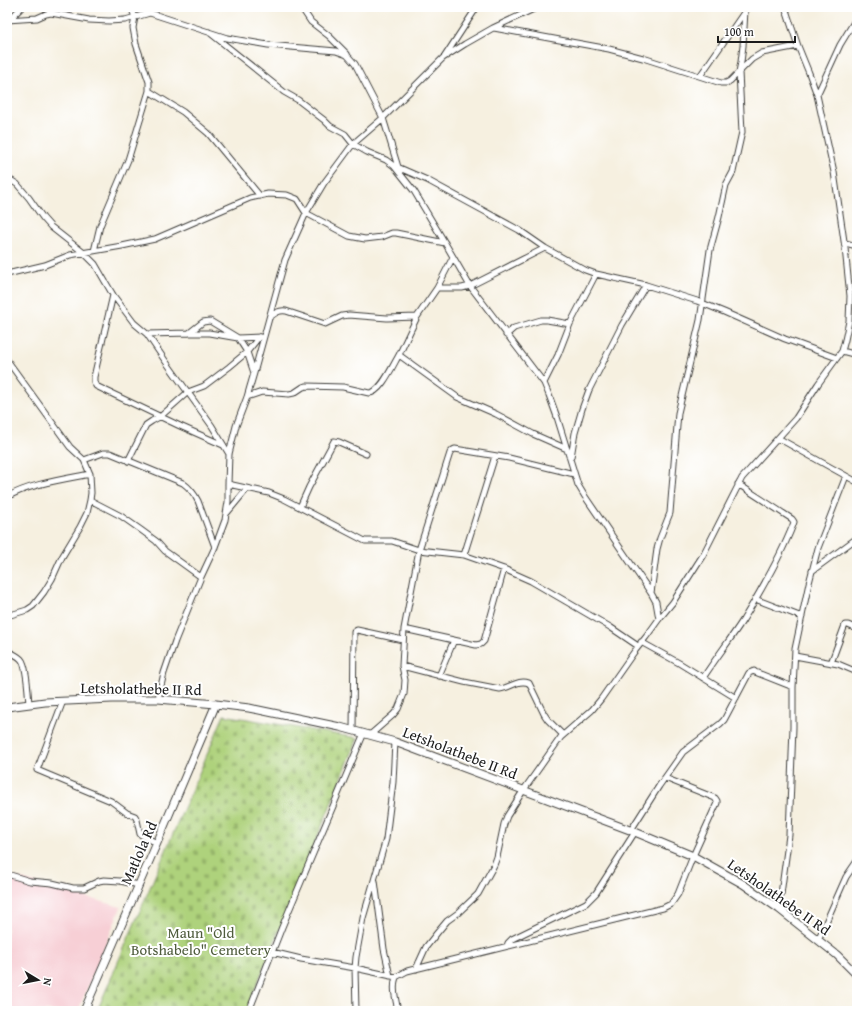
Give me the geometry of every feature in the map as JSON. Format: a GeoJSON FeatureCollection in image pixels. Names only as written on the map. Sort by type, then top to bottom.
{"type":"FeatureCollection","features":[{"type":"Feature","properties":{"kind":"street"},"geometry":{"type":"LineString","coordinates":[[8,20],[22,7]]}},
{"type":"Feature","properties":{"kind":"street"},"geometry":{"type":"LineString","coordinates":[[94,252],[100,226],[128,160],[149,91],[149,82],[136,44],[133,28],[135,17],[131,7]]}},
{"type":"Feature","properties":{"kind":"street"},"geometry":{"type":"LineString","coordinates":[[300,7],[311,22],[333,39],[355,64],[383,118],[396,166],[414,191],[470,286],[544,383],[578,485],[651,593],[656,602],[659,619]]}},
{"type":"Feature","properties":{"kind":"street"},"geometry":{"type":"LineString","coordinates":[[158,699],[164,673],[175,641],[215,547],[226,514],[228,502],[229,454],[236,426],[247,397],[262,337],[270,317],[285,260],[306,213],[324,183],[353,144],[383,118],[443,58],[477,7]]}},
{"type":"Feature","properties":{"kind":"street"},"geometry":{"type":"LineString","coordinates":[[443,58],[493,28],[538,7]]}},
{"type":"Feature","properties":{"kind":"street"},"geometry":{"type":"LineString","coordinates":[[416,969],[426,947],[437,932],[447,921],[478,894],[497,857],[507,816],[523,791],[563,735],[597,705],[640,644],[673,602],[704,555],[742,478],[798,415],[842,351],[849,321],[850,298],[845,243],[834,172],[817,95],[785,7]]}},
{"type":"Feature","properties":{"kind":"street"},"geometry":{"type":"LineString","coordinates":[[700,76],[746,9]]}},
{"type":"Feature","properties":{"kind":"street"},"geometry":{"type":"LineString","coordinates":[[651,593],[660,538],[671,509],[678,413],[693,351],[710,250],[726,185],[733,172],[742,132],[738,72],[741,62],[746,9]]}},
{"type":"Feature","properties":{"kind":"street"},"geometry":{"type":"LineString","coordinates":[[8,20],[37,18],[51,13],[93,21],[121,21],[150,13],[227,38],[336,51],[348,55]]}},
{"type":"Feature","properties":{"kind":"street"},"geometry":{"type":"LineString","coordinates":[[817,95],[840,45],[857,17]]}},
{"type":"Feature","properties":{"kind":"street"},"geometry":{"type":"LineString","coordinates":[[493,28],[609,49],[643,58],[721,83],[730,81],[752,59],[762,53],[798,46]]}},
{"type":"Feature","properties":{"kind":"street"},"geometry":{"type":"LineString","coordinates":[[209,32],[284,92],[298,100],[330,126],[345,134],[353,144],[426,180],[519,230],[545,248],[585,270],[596,274],[646,285],[702,303],[785,339],[837,358]]}},
{"type":"Feature","properties":{"kind":"street"},"geometry":{"type":"LineString","coordinates":[[149,91],[183,112],[208,133],[260,196]]}},
{"type":"Feature","properties":{"kind":"street"},"geometry":{"type":"LineString","coordinates":[[7,178],[17,184],[30,198],[43,218],[52,227],[95,264],[113,294],[134,324],[147,334],[212,426],[229,454]]}},
{"type":"Feature","properties":{"kind":"street"},"geometry":{"type":"LineString","coordinates":[[7,274],[45,265],[70,255],[94,252],[155,239],[250,198],[268,194],[287,195],[297,199],[306,213],[341,232],[358,238],[365,239],[382,237],[392,233],[446,243]]}},
{"type":"Feature","properties":{"kind":"street"},"geometry":{"type":"LineString","coordinates":[[845,243],[857,246]]}},
{"type":"Feature","properties":{"kind":"street"},"geometry":{"type":"LineString","coordinates":[[437,288],[462,288],[470,286],[545,248]]}},
{"type":"Feature","properties":{"kind":"street"},"geometry":{"type":"LineString","coordinates":[[247,397],[262,392],[289,394],[307,386],[343,387],[369,393],[376,391],[387,376],[417,317],[437,288],[453,257]]}},
{"type":"Feature","properties":{"kind":"street"},"geometry":{"type":"LineString","coordinates":[[544,383],[558,355],[570,324],[596,274]]}},
{"type":"Feature","properties":{"kind":"street"},"geometry":{"type":"LineString","coordinates":[[570,458],[575,433],[589,390],[622,325],[646,285]]}},
{"type":"Feature","properties":{"kind":"street"},"geometry":{"type":"LineString","coordinates":[[113,294],[94,382],[96,386],[223,445]]}},
{"type":"Feature","properties":{"kind":"street"},"geometry":{"type":"LineString","coordinates":[[850,298],[857,296]]}},
{"type":"Feature","properties":{"kind":"street"},"geometry":{"type":"LineString","coordinates":[[270,317],[277,312],[286,311],[325,324],[342,316],[349,315],[387,318],[417,317]]}},
{"type":"Feature","properties":{"kind":"street"},"geometry":{"type":"LineString","coordinates":[[506,335],[514,328],[541,320],[570,324]]}},
{"type":"Feature","properties":{"kind":"street"},"geometry":{"type":"LineString","coordinates":[[189,333],[203,322],[210,321],[238,338],[247,352],[254,373]]}},
{"type":"Feature","properties":{"kind":"street"},"geometry":{"type":"LineString","coordinates":[[147,334],[209,333],[238,338],[262,337]]}},
{"type":"Feature","properties":{"kind":"street"},"geometry":{"type":"LineString","coordinates":[[128,461],[146,425],[160,416],[188,392],[204,386],[247,352],[262,337]]}},
{"type":"Feature","properties":{"kind":"street"},"geometry":{"type":"LineString","coordinates":[[842,351],[857,355]]}},
{"type":"Feature","properties":{"kind":"street"},"geometry":{"type":"LineString","coordinates":[[399,355],[457,397],[496,414],[533,434],[567,449]]}},
{"type":"Feature","properties":{"kind":"street"},"geometry":{"type":"LineString","coordinates":[[7,360],[70,447],[84,460],[90,474],[90,500],[87,513],[62,557],[52,579],[33,606],[27,610],[7,616]]}},
{"type":"Feature","properties":{"kind":"street"},"geometry":{"type":"LineString","coordinates":[[778,438],[857,482]]}},
{"type":"Feature","properties":{"kind":"street"},"geometry":{"type":"LineString","coordinates":[[300,507],[334,441],[366,454]]}},
{"type":"Feature","properties":{"kind":"street"},"geometry":{"type":"LineString","coordinates":[[249,1011],[321,834],[367,734],[393,715],[402,701],[405,687],[402,666],[404,629],[419,550],[450,453],[455,449],[509,458],[574,474]]}},
{"type":"Feature","properties":{"kind":"street"},"geometry":{"type":"LineString","coordinates":[[84,460],[106,453],[188,486],[198,501],[215,547]]}},
{"type":"Feature","properties":{"kind":"street"},"geometry":{"type":"LineString","coordinates":[[464,556],[495,456]]}},
{"type":"Feature","properties":{"kind":"street"},"geometry":{"type":"LineString","coordinates":[[7,497],[26,489],[90,474]]}},
{"type":"Feature","properties":{"kind":"street"},"geometry":{"type":"LineString","coordinates":[[779,910],[789,835],[794,656],[820,541],[846,476]]}},
{"type":"Feature","properties":{"kind":"street"},"geometry":{"type":"LineString","coordinates":[[228,484],[269,493],[284,499],[365,541],[392,541],[419,550],[464,556],[504,569],[531,581],[640,644],[679,663],[736,698]]}},
{"type":"Feature","properties":{"kind":"street"},"geometry":{"type":"LineString","coordinates":[[703,678],[755,600],[785,544],[794,522],[792,519],[738,484]]}},
{"type":"Feature","properties":{"kind":"street"},"geometry":{"type":"LineString","coordinates":[[226,514],[246,489]]}},
{"type":"Feature","properties":{"kind":"street"},"geometry":{"type":"LineString","coordinates":[[90,500],[121,516],[156,541],[165,551],[201,577]]}},
{"type":"Feature","properties":{"kind":"street"},"geometry":{"type":"LineString","coordinates":[[812,571],[857,538]]}},
{"type":"Feature","properties":{"kind":"street"},"geometry":{"type":"LineString","coordinates":[[404,629],[476,645],[484,643],[504,569]]}},
{"type":"Feature","properties":{"kind":"street"},"geometry":{"type":"LineString","coordinates":[[755,600],[802,617]]}},
{"type":"Feature","properties":{"kind":"street"},"geometry":{"type":"LineString","coordinates":[[831,663],[845,625],[857,629]]}},
{"type":"Feature","properties":{"kind":"street"},"geometry":{"type":"LineString","coordinates":[[353,730],[354,632],[357,630],[403,640]]}},
{"type":"Feature","properties":{"kind":"street"},"geometry":{"type":"LineString","coordinates":[[439,676],[454,640]]}},
{"type":"Feature","properties":{"kind":"street"},"geometry":{"type":"LineString","coordinates":[[7,651],[16,655],[22,660],[25,668],[29,704]]}},
{"type":"Feature","properties":{"kind":"street"},"geometry":{"type":"LineString","coordinates":[[794,656],[838,664],[857,672]]}},
{"type":"Feature","properties":{"kind":"street"},"geometry":{"type":"LineString","coordinates":[[402,666],[464,682],[500,689],[522,681],[529,683],[544,714],[563,735]]}},
{"type":"Feature","properties":{"kind":"street"},"geometry":{"type":"LineString","coordinates":[[507,946],[512,938],[586,903],[596,893],[665,778],[683,752],[724,720],[749,673],[754,671],[793,687]]}},
{"type":"Feature","properties":{"kind":"street","name":"Letsholathebe II Rd"},"geometry":{"type":"LineString","coordinates":[[7,707],[64,701],[158,699],[216,704],[269,712],[340,727],[395,742],[633,831],[693,856],[743,884],[779,910],[837,955],[857,975]]}},
{"type":"Feature","properties":{"kind":"street"},"geometry":{"type":"LineString","coordinates":[[64,701],[37,770],[111,801],[127,813],[135,816],[138,820],[140,834],[157,843]]}},
{"type":"Feature","properties":{"kind":"street","name":"Matlola Rd"},"geometry":{"type":"LineString","coordinates":[[84,1011],[216,704]]}},
{"type":"Feature","properties":{"kind":"street"},"geometry":{"type":"LineString","coordinates":[[356,1011],[355,968],[360,933],[388,829],[393,782],[395,742]]}},
{"type":"Feature","properties":{"kind":"street"},"geometry":{"type":"LineString","coordinates":[[398,1011],[394,982],[396,977],[407,971],[671,904],[678,894],[693,856],[717,805],[717,801],[714,798],[665,778]]}},
{"type":"Feature","properties":{"kind":"street"},"geometry":{"type":"LineString","coordinates":[[818,940],[846,877],[857,860]]}},
{"type":"Feature","properties":{"kind":"street"},"geometry":{"type":"LineString","coordinates":[[7,874],[26,880],[52,883],[73,888],[84,888],[99,881],[112,880],[139,885]]}},
{"type":"Feature","properties":{"kind":"street"},"geometry":{"type":"LineString","coordinates":[[375,878],[384,949],[390,976]]}},
{"type":"Feature","properties":{"kind":"street"},"geometry":{"type":"LineString","coordinates":[[272,952],[396,977]]}},
{"type":"Feature","properties":{"kind":"shaded area"},"geometry":{"type":"Polygon","coordinates":[[[7,875],[121,907],[78,1011],[7,1011],[7,875]]]}},
{"type":"Feature","properties":{"kind":"green space","name":"Maun \"Old Botshabelo\" Cemetery"},"geometry":{"type":"Polygon","coordinates":[[[224,715],[358,738],[246,1011],[97,1011],[224,715]]]}}]}
